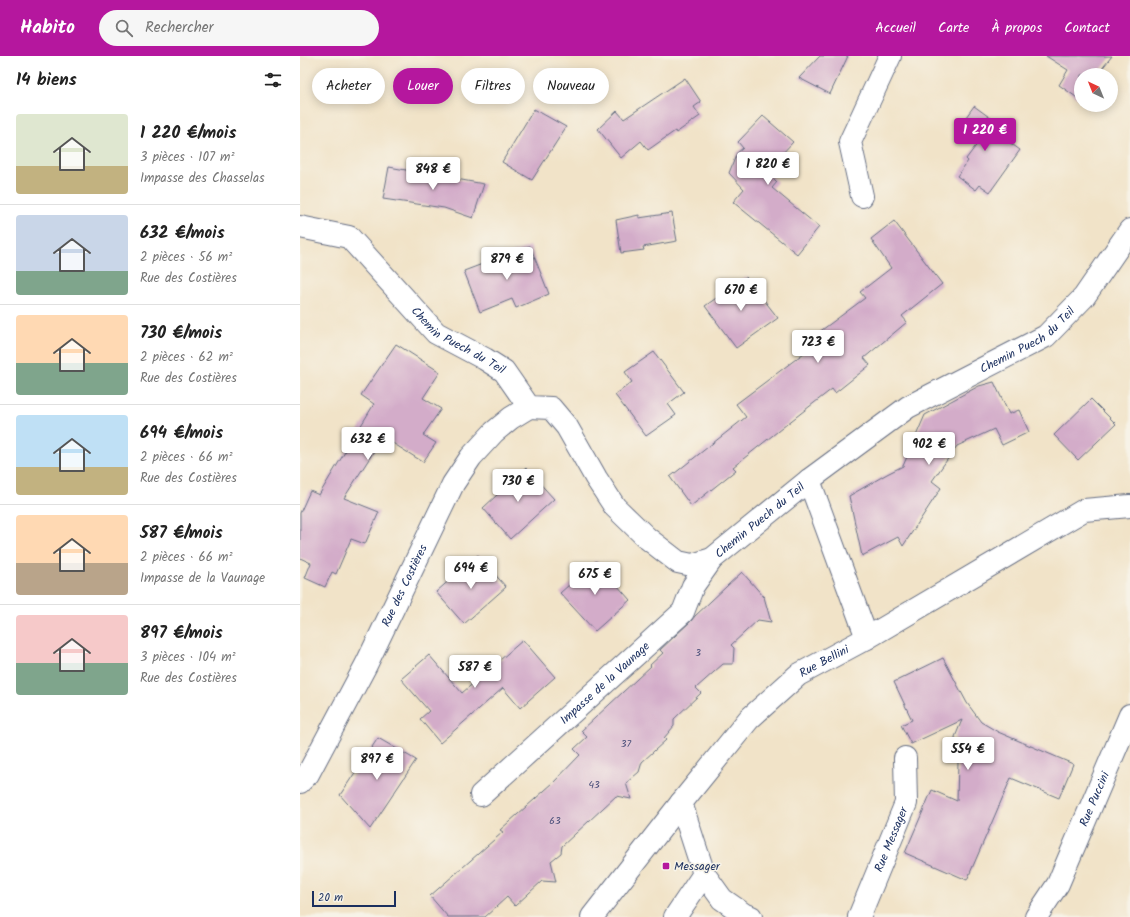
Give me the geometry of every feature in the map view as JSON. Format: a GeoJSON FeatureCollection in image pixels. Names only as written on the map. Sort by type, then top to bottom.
{"type":"FeatureCollection","features":[{"type":"Feature","properties":{"kind":"street"},"geometry":{"type":"LineString","coordinates":[[862,196],[850,142],[890,56]]}},
{"type":"Feature","properties":{"kind":"street","name":"Chemin Puech du Teil"},"geometry":{"type":"LineString","coordinates":[[300,227],[349,237],[436,333],[485,359],[504,371],[529,407],[551,408],[567,427],[596,478],[615,507],[647,538],[678,562],[692,565],[712,559],[809,480],[908,407],[1046,336],[1084,297],[1130,230]]}},
{"type":"Feature","properties":{"kind":"street","name":"Rue des Costières"},"geometry":{"type":"LineString","coordinates":[[300,782],[308,774],[366,665],[453,484],[471,457],[494,432],[511,418],[529,407]]}},
{"type":"Feature","properties":{"kind":"street"},"geometry":{"type":"LineString","coordinates":[[809,480],[867,638]]}},
{"type":"Feature","properties":{"kind":"street","name":"Rue Bellini"},"geometry":{"type":"LineString","coordinates":[[592,917],[749,719],[798,674],[867,638],[1084,510],[1130,506]]}},
{"type":"Feature","properties":{"kind":"street","name":"Impasse de la Vaunage"},"geometry":{"type":"LineString","coordinates":[[481,795],[683,612],[693,586],[712,559]]}},
{"type":"Feature","properties":{"kind":"street","name":"Rue Puccini"},"geometry":{"type":"LineString","coordinates":[[1036,917],[1058,884],[1130,715]]}},
{"type":"Feature","properties":{"kind":"street","name":"Rue Messager"},"geometry":{"type":"LineString","coordinates":[[859,917],[906,803],[905,758]]}},
{"type":"Feature","properties":{"kind":"street"},"geometry":{"type":"LineString","coordinates":[[681,803],[704,874],[722,899],[745,915],[751,917]]}},
{"type":"Feature","properties":{"kind":"street"},"geometry":{"type":"LineString","coordinates":[[675,917],[704,874]]}},
{"type":"Feature","properties":{"kind":"street","name":"Rue Puccini"},"geometry":{"type":"LineString","coordinates":[[1051,917],[1058,884]]}},
{"type":"Feature","properties":{"kind":"building"},"geometry":{"type":"Polygon","coordinates":[[[820,56],[848,56],[830,94],[799,78],[820,56]]]}},
{"type":"Feature","properties":{"kind":"building"},"geometry":{"type":"Polygon","coordinates":[[[1046,56],[1112,56],[1103,68],[1074,68],[1074,96],[1059,85],[1068,70],[1046,56]]]}},
{"type":"Feature","properties":{"kind":"building"},"geometry":{"type":"Polygon","coordinates":[[[685,78],[701,102],[694,107],[700,116],[648,150],[641,141],[621,158],[598,129],[617,111],[624,119],[685,78]]]}},
{"type":"Feature","properties":{"kind":"building"},"geometry":{"type":"Polygon","coordinates":[[[974,106],[996,122],[991,129],[1020,150],[990,192],[980,185],[976,190],[957,176],[968,161],[966,159],[978,143],[958,128],[974,106]]]}},
{"type":"Feature","properties":{"kind":"building"},"geometry":{"type":"Polygon","coordinates":[[[534,109],[566,127],[532,180],[502,162],[534,109]]]}},
{"type":"Feature","properties":{"kind":"building"},"geometry":{"type":"Polygon","coordinates":[[[763,116],[793,142],[766,171],[777,182],[772,188],[819,227],[797,254],[733,202],[744,189],[729,173],[737,153],[743,148],[738,142],[763,116]]]}},
{"type":"Feature","properties":{"kind":"building"},"geometry":{"type":"Polygon","coordinates":[[[389,167],[484,184],[473,218],[444,208],[383,199],[389,167]]]}},
{"type":"Feature","properties":{"kind":"building"},"geometry":{"type":"Polygon","coordinates":[[[672,213],[677,241],[643,247],[644,250],[621,253],[616,220],[639,215],[639,218],[672,213]]]}},
{"type":"Feature","properties":{"kind":"building"},"geometry":{"type":"Polygon","coordinates":[[[894,221],[942,284],[902,316],[907,322],[864,358],[870,365],[835,393],[832,389],[787,424],[733,467],[736,470],[691,506],[670,477],[746,417],[736,404],[804,353],[799,347],[865,298],[860,292],[891,268],[871,239],[894,221]]]}},
{"type":"Feature","properties":{"kind":"building"},"geometry":{"type":"Polygon","coordinates":[[[530,246],[549,294],[516,308],[512,299],[480,312],[464,271],[530,246]]]}},
{"type":"Feature","properties":{"kind":"building"},"geometry":{"type":"Polygon","coordinates":[[[746,277],[778,318],[736,348],[705,306],[746,277]]]}},
{"type":"Feature","properties":{"kind":"building"},"geometry":{"type":"Polygon","coordinates":[[[396,344],[440,372],[423,398],[441,409],[423,435],[436,443],[423,462],[383,437],[344,498],[379,512],[365,544],[351,539],[336,574],[332,572],[325,587],[305,578],[311,563],[300,558],[300,513],[310,491],[319,495],[374,404],[361,395],[396,344]]]}},
{"type":"Feature","properties":{"kind":"building"},"geometry":{"type":"Polygon","coordinates":[[[654,352],[684,392],[668,404],[676,415],[646,436],[615,395],[632,382],[625,372],[654,352]]]}},
{"type":"Feature","properties":{"kind":"building"},"geometry":{"type":"Polygon","coordinates":[[[994,382],[1009,414],[1019,410],[1029,432],[1002,445],[994,429],[957,446],[932,481],[941,488],[903,546],[898,537],[862,556],[849,496],[903,466],[925,415],[979,386],[994,382]]]}},
{"type":"Feature","properties":{"kind":"building"},"geometry":{"type":"Polygon","coordinates":[[[1091,399],[1116,424],[1078,460],[1054,435],[1091,399]]]}},
{"type":"Feature","properties":{"kind":"building"},"geometry":{"type":"Polygon","coordinates":[[[526,468],[554,499],[510,539],[483,508],[526,468]]]}},
{"type":"Feature","properties":{"kind":"building"},"geometry":{"type":"Polygon","coordinates":[[[478,555],[506,587],[464,624],[436,592],[478,555]]]}},
{"type":"Feature","properties":{"kind":"building"},"geometry":{"type":"Polygon","coordinates":[[[596,561],[630,600],[595,631],[560,593],[596,561]]]}},
{"type":"Feature","properties":{"kind":"building"},"geometry":{"type":"Polygon","coordinates":[[[742,572],[764,597],[771,622],[758,620],[731,645],[734,648],[733,664],[723,664],[696,688],[701,693],[674,719],[674,726],[664,738],[666,740],[642,762],[639,772],[626,783],[631,799],[616,796],[562,846],[561,853],[551,861],[556,882],[542,881],[515,906],[507,897],[485,917],[448,917],[430,896],[503,832],[500,830],[553,783],[580,755],[574,749],[587,737],[581,731],[651,666],[650,665],[663,653],[660,650],[742,572]]]}},
{"type":"Feature","properties":{"kind":"building"},"geometry":{"type":"Polygon","coordinates":[[[523,640],[555,677],[520,708],[503,688],[440,743],[420,719],[429,711],[401,679],[429,655],[462,693],[523,640]]]}},
{"type":"Feature","properties":{"kind":"building"},"geometry":{"type":"Polygon","coordinates":[[[943,658],[967,703],[981,722],[998,732],[1073,764],[1059,798],[1011,778],[967,880],[905,853],[932,790],[957,801],[958,762],[955,737],[962,720],[911,744],[901,725],[912,720],[894,682],[943,658]]]}},
{"type":"Feature","properties":{"kind":"building"},"geometry":{"type":"Polygon","coordinates":[[[378,738],[416,760],[370,829],[340,795],[378,738]]]}},
{"type":"Feature","properties":{"kind":"place","name":"Messager"},"geometry":{"type":"Point","coordinates":[666,866]}}]}
